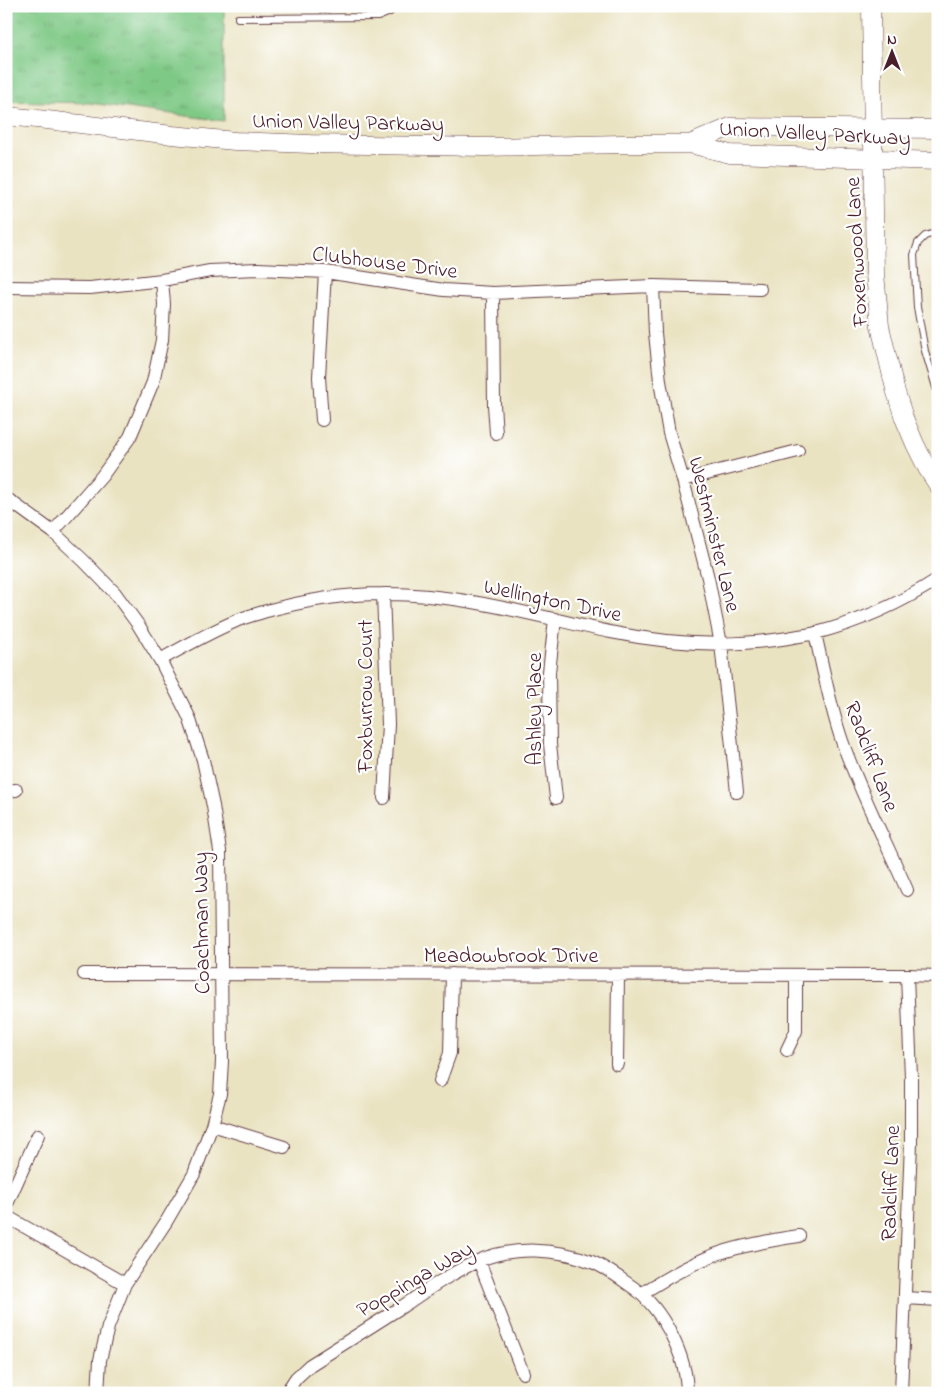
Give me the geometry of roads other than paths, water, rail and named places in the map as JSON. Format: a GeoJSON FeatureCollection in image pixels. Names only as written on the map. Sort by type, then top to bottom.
{"type":"FeatureCollection","features":[{"type":"Feature","properties":{"kind":"street","name":"Foxenwood Lane"},"geometry":{"type":"LineString","coordinates":[[871,6],[875,274],[880,326],[904,418],[914,444],[938,485]]}},
{"type":"Feature","properties":{"kind":"street","name":"Union Valley Parkway"},"geometry":{"type":"LineString","coordinates":[[6,116],[235,141],[485,147],[690,144],[730,154],[938,161]]}},
{"type":"Feature","properties":{"kind":"street","name":"Union Valley Parkway"},"geometry":{"type":"LineString","coordinates":[[690,144],[730,127],[938,129]]}},
{"type":"Feature","properties":{"kind":"street","name":"Clubhouse Drive"},"geometry":{"type":"LineString","coordinates":[[6,287],[90,288],[162,280],[210,271],[258,269],[325,272],[444,290],[493,293],[653,286],[760,289]]}},
{"type":"Feature","properties":{"kind":"street"},"geometry":{"type":"LineString","coordinates":[[322,420],[319,377],[325,272]]}},
{"type":"Feature","properties":{"kind":"street"},"geometry":{"type":"LineString","coordinates":[[53,532],[102,476],[130,437],[153,382],[162,340],[164,304],[162,280]]}},
{"type":"Feature","properties":{"kind":"street","name":"Westminster Lane"},"geometry":{"type":"LineString","coordinates":[[653,286],[660,381],[670,433],[684,480],[708,578],[721,644],[738,792]]}},
{"type":"Feature","properties":{"kind":"street"},"geometry":{"type":"LineString","coordinates":[[493,293],[496,433]]}},
{"type":"Feature","properties":{"kind":"street"},"geometry":{"type":"LineString","coordinates":[[684,480],[798,451]]}},
{"type":"Feature","properties":{"kind":"street","name":"Coachman Way"},"geometry":{"type":"LineString","coordinates":[[6,498],[53,532],[115,593],[139,626],[160,660],[189,717],[203,760],[220,851],[222,974],[220,1094],[212,1125],[194,1174],[166,1222],[125,1284],[108,1327],[100,1360],[98,1393]]}},
{"type":"Feature","properties":{"kind":"street","name":"Wellington Drive"},"geometry":{"type":"LineString","coordinates":[[160,660],[196,640],[246,617],[281,607],[330,597],[383,594],[426,595],[461,600],[654,640],[721,644],[747,643],[815,633],[869,615],[926,587],[938,579]]}},
{"type":"Feature","properties":{"kind":"street","name":"Foxburrow Court"},"geometry":{"type":"LineString","coordinates":[[383,594],[388,724],[384,798]]}},
{"type":"Feature","properties":{"kind":"street","name":"Ashley Place"},"geometry":{"type":"LineString","coordinates":[[555,619],[549,681],[550,744],[556,798]]}},
{"type":"Feature","properties":{"kind":"street","name":"Radcliff Lane"},"geometry":{"type":"LineString","coordinates":[[815,633],[830,702],[842,740],[855,774],[907,890]]}},
{"type":"Feature","properties":{"kind":"street","name":"Meadowbrook Drive"},"geometry":{"type":"LineString","coordinates":[[84,974],[938,976]]}},
{"type":"Feature","properties":{"kind":"street"},"geometry":{"type":"LineString","coordinates":[[440,1081],[450,1053],[452,974]]}},
{"type":"Feature","properties":{"kind":"street"},"geometry":{"type":"LineString","coordinates":[[617,1064],[618,975]]}},
{"type":"Feature","properties":{"kind":"street"},"geometry":{"type":"LineString","coordinates":[[787,1050],[796,1031],[796,975]]}},
{"type":"Feature","properties":{"kind":"street","name":"Radcliff Lane"},"geometry":{"type":"LineString","coordinates":[[901,1393],[911,1143],[911,1078],[907,975]]}},
{"type":"Feature","properties":{"kind":"street"},"geometry":{"type":"LineString","coordinates":[[212,1125],[284,1147]]}},
{"type":"Feature","properties":{"kind":"street"},"geometry":{"type":"LineString","coordinates":[[6,1206],[38,1135]]}},
{"type":"Feature","properties":{"kind":"street"},"geometry":{"type":"LineString","coordinates":[[6,1216],[125,1284]]}},
{"type":"Feature","properties":{"kind":"street"},"geometry":{"type":"LineString","coordinates":[[641,1294],[679,1270],[711,1256],[778,1239],[799,1236]]}},
{"type":"Feature","properties":{"kind":"street","name":"Poppinga Way"},"geometry":{"type":"LineString","coordinates":[[286,1393],[296,1378],[310,1365],[448,1276],[479,1260],[508,1252],[551,1252],[593,1262],[611,1272],[641,1294],[661,1318],[675,1343],[684,1367],[687,1393]]}},
{"type":"Feature","properties":{"kind":"street"},"geometry":{"type":"LineString","coordinates":[[479,1260],[523,1374]]}},
{"type":"Feature","properties":{"kind":"street"},"geometry":{"type":"LineString","coordinates":[[905,1298],[938,1300]]}},
{"type":"Feature","properties":{"kind":"lane"},"geometry":{"type":"LineString","coordinates":[[238,18],[378,17],[390,12],[393,6]]}},
{"type":"Feature","properties":{"kind":"lane"},"geometry":{"type":"LineString","coordinates":[[938,232],[925,236],[918,243],[914,255],[917,307],[925,351],[938,394]]}}]}
